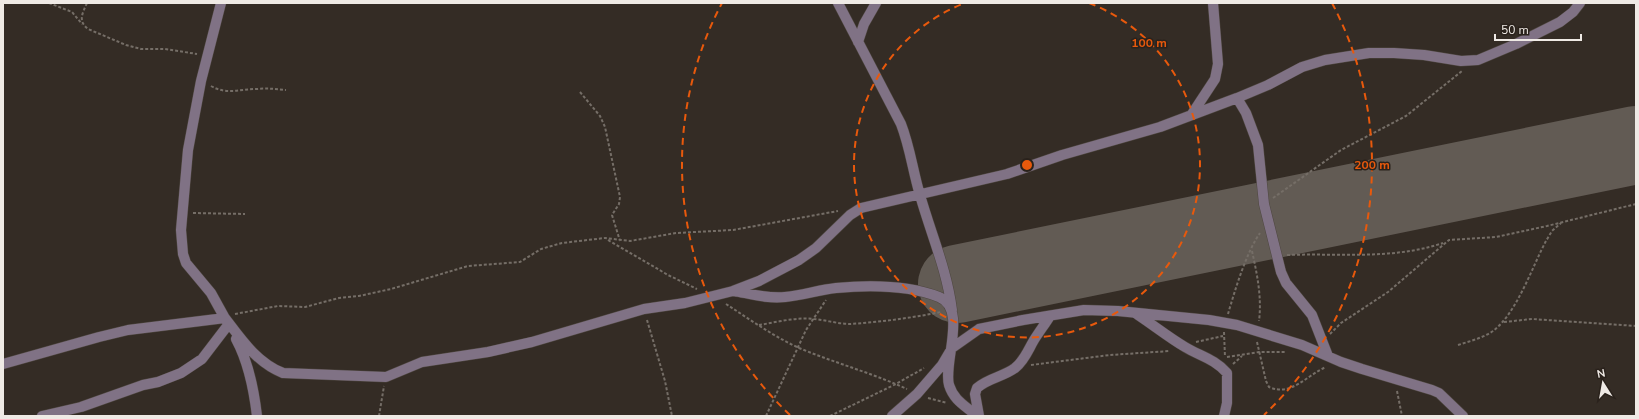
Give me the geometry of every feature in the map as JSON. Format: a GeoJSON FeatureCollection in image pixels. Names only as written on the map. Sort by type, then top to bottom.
{"type":"FeatureCollection","features":[{"type":"Feature","properties":{"kind":"street"},"geometry":{"type":"LineString","coordinates":[[221,3],[201,81],[188,150],[182,213],[182,244],[186,263],[211,293],[244,355],[253,388],[257,416]]}},
{"type":"Feature","properties":{"kind":"street"},"geometry":{"type":"LineString","coordinates":[[838,3],[901,124],[950,294],[952,348],[948,364],[949,384],[954,396],[964,407],[978,416]]}},
{"type":"Feature","properties":{"kind":"street"},"geometry":{"type":"LineString","coordinates":[[858,42],[864,24],[876,3]]}},
{"type":"Feature","properties":{"kind":"street"},"geometry":{"type":"LineString","coordinates":[[1192,114],[1215,80],[1217,69],[1217,38],[1213,3]]}},
{"type":"Feature","properties":{"kind":"street"},"geometry":{"type":"LineString","coordinates":[[225,319],[253,353],[273,369],[283,373],[386,377],[422,362],[488,352],[532,342],[644,309],[684,303],[733,291],[760,281],[799,260],[816,248],[850,215],[861,208],[1007,174],[1062,155],[1160,127],[1237,98],[1302,67],[1325,60],[1348,55],[1394,53],[1424,55],[1461,61],[1478,60],[1516,44],[1560,22],[1573,12],[1580,3]]}},
{"type":"Feature","properties":{"kind":"street"},"geometry":{"type":"LineString","coordinates":[[1237,98],[1246,114],[1258,145],[1264,204],[1276,255],[1286,283],[1312,315],[1328,356]]}},
{"type":"Feature","properties":{"kind":"street"},"geometry":{"type":"LineString","coordinates":[[733,291],[763,296],[784,297],[836,288],[869,287],[923,291],[941,298],[948,304],[951,311]]}},
{"type":"Feature","properties":{"kind":"street"},"geometry":{"type":"LineString","coordinates":[[892,416],[917,394],[937,371],[952,348],[979,329],[1084,310],[1134,312],[1226,323],[1258,331],[1302,345],[1341,362],[1395,380],[1423,387],[1439,394],[1463,416]]}},
{"type":"Feature","properties":{"kind":"street"},"geometry":{"type":"LineString","coordinates":[[1134,312],[1186,348],[1212,359],[1227,372],[1228,395],[1224,416]]}},
{"type":"Feature","properties":{"kind":"street"},"geometry":{"type":"LineString","coordinates":[[978,416],[975,394],[977,388],[987,381],[1008,373],[1016,367],[1028,354],[1033,342],[1050,316]]}},
{"type":"Feature","properties":{"kind":"street"},"geometry":{"type":"LineString","coordinates":[[3,364],[128,330],[225,319]]}},
{"type":"Feature","properties":{"kind":"street"},"geometry":{"type":"LineString","coordinates":[[42,416],[81,406],[143,384],[158,382],[181,373],[202,359],[225,319]]}},
{"type":"Feature","properties":{"kind":"path"},"geometry":{"type":"LineString","coordinates":[[49,3],[72,12],[88,29],[135,48],[165,49],[207,55]]}},
{"type":"Feature","properties":{"kind":"path"},"geometry":{"type":"LineString","coordinates":[[83,25],[82,16],[87,3]]}},
{"type":"Feature","properties":{"kind":"path"},"geometry":{"type":"LineString","coordinates":[[1264,204],[1341,150],[1406,116],[1449,80],[1478,60]]}},
{"type":"Feature","properties":{"kind":"path"},"geometry":{"type":"LineString","coordinates":[[201,81],[219,90],[236,92],[269,88],[286,90]]}},
{"type":"Feature","properties":{"kind":"path"},"geometry":{"type":"LineString","coordinates":[[580,92],[600,116],[605,127],[619,188],[619,204],[612,215],[620,241]]}},
{"type":"Feature","properties":{"kind":"path"},"geometry":{"type":"LineString","coordinates":[[1276,255],[1387,254],[1415,251],[1455,239],[1496,237],[1636,204]]}},
{"type":"Feature","properties":{"kind":"path"},"geometry":{"type":"LineString","coordinates":[[225,319],[278,306],[305,306],[339,298],[359,296],[391,289],[468,266],[520,262],[541,249],[552,245],[605,238],[630,241],[676,233],[734,230],[839,211]]}},
{"type":"Feature","properties":{"kind":"path"},"geometry":{"type":"LineString","coordinates":[[182,213],[245,214]]}},
{"type":"Feature","properties":{"kind":"path"},"geometry":{"type":"LineString","coordinates":[[1458,345],[1478,339],[1492,332],[1503,322],[1515,304],[1546,241],[1552,231],[1562,222]]}},
{"type":"Feature","properties":{"kind":"path"},"geometry":{"type":"LineString","coordinates":[[1225,358],[1223,336],[1234,295],[1255,240],[1269,223]]}},
{"type":"Feature","properties":{"kind":"path"},"geometry":{"type":"LineString","coordinates":[[605,238],[668,275],[713,296],[758,325],[798,347],[896,384],[917,394],[964,407]]}},
{"type":"Feature","properties":{"kind":"path"},"geometry":{"type":"LineString","coordinates":[[1323,345],[1331,332],[1341,323],[1388,292],[1446,242]]}},
{"type":"Feature","properties":{"kind":"path"},"geometry":{"type":"LineString","coordinates":[[1251,249],[1258,277],[1260,300],[1258,331]]}},
{"type":"Feature","properties":{"kind":"path"},"geometry":{"type":"LineString","coordinates":[[766,416],[798,347],[813,319],[836,288]]}},
{"type":"Feature","properties":{"kind":"path"},"geometry":{"type":"LineString","coordinates":[[644,309],[665,381],[672,416]]}},
{"type":"Feature","properties":{"kind":"path"},"geometry":{"type":"LineString","coordinates":[[758,325],[790,320],[813,319],[837,324],[850,324],[951,311]]}},
{"type":"Feature","properties":{"kind":"path"},"geometry":{"type":"LineString","coordinates":[[1503,322],[1532,319],[1636,326]]}},
{"type":"Feature","properties":{"kind":"path"},"geometry":{"type":"LineString","coordinates":[[1016,367],[1110,355],[1186,348],[1229,335]]}},
{"type":"Feature","properties":{"kind":"path"},"geometry":{"type":"LineString","coordinates":[[1212,359],[1259,352],[1291,352]]}},
{"type":"Feature","properties":{"kind":"path"},"geometry":{"type":"LineString","coordinates":[[1259,352],[1266,381],[1269,387],[1275,390],[1286,391],[1296,386],[1317,371],[1341,362]]}},
{"type":"Feature","properties":{"kind":"path"},"geometry":{"type":"LineString","coordinates":[[1232,365],[1243,355]]}},
{"type":"Feature","properties":{"kind":"path"},"geometry":{"type":"LineString","coordinates":[[830,416],[896,384],[928,366]]}},
{"type":"Feature","properties":{"kind":"path"},"geometry":{"type":"LineString","coordinates":[[379,416],[386,377]]}},
{"type":"Feature","properties":{"kind":"path"},"geometry":{"type":"LineString","coordinates":[[1395,380],[1402,416]]}},
{"type":"Feature","properties":{"kind":"runway"},"geometry":{"type":"LineString","coordinates":[[957,284],[1636,145]]}}]}
